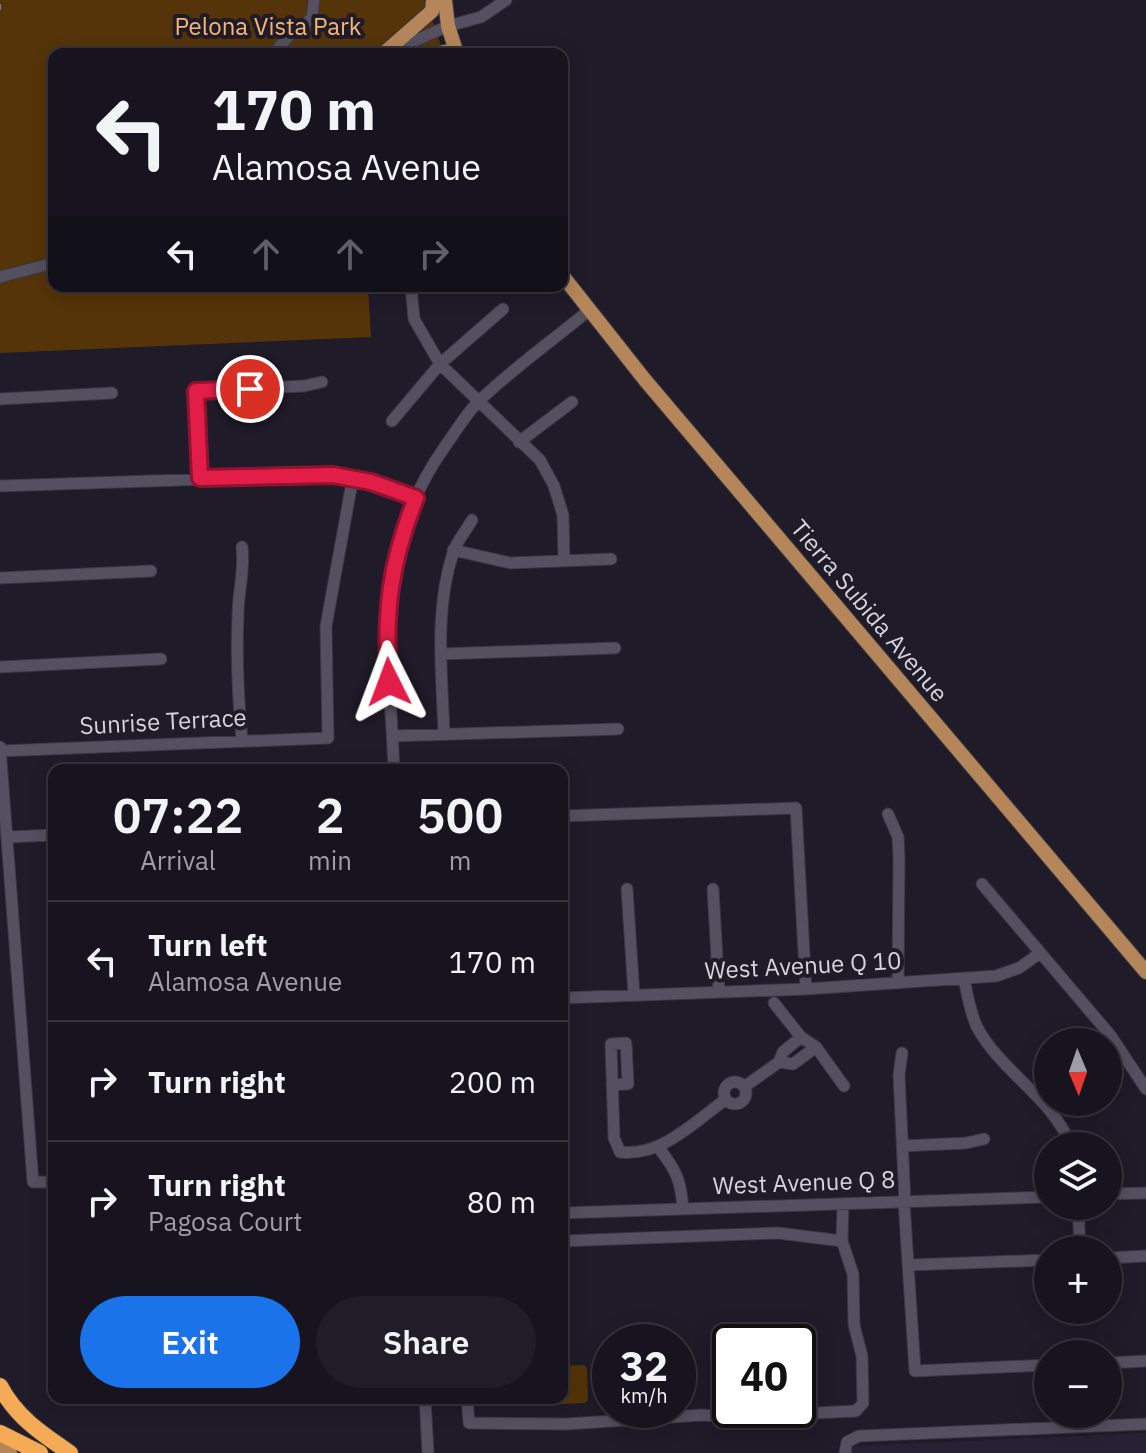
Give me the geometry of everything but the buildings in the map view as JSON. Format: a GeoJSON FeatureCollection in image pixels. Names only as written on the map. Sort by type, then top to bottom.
{"type":"FeatureCollection","features":[{"type":"Feature","properties":{"kind":"highway"},"geometry":{"type":"LineString","coordinates":[[0,1386],[7,1401],[30,1426],[70,1453]]}},
{"type":"Feature","properties":{"kind":"highway"},"geometry":{"type":"LineString","coordinates":[[0,1433],[40,1453]]}},
{"type":"Feature","properties":{"kind":"main road"},"geometry":{"type":"LineString","coordinates":[[391,48],[432,11],[433,0]]}},
{"type":"Feature","properties":{"kind":"main road"},"geometry":{"type":"LineString","coordinates":[[445,0],[455,48]]}},
{"type":"Feature","properties":{"kind":"main road","name":"Tierra Subida Avenue"},"geometry":{"type":"LineString","coordinates":[[568,283],[588,311],[1146,972]]}},
{"type":"Feature","properties":{"kind":"main road"},"geometry":{"type":"LineString","coordinates":[[0,1448],[10,1453]]}},
{"type":"Feature","properties":{"kind":"street"},"geometry":{"type":"LineString","coordinates":[[278,48],[312,18],[314,0]]}},
{"type":"Feature","properties":{"kind":"street"},"geometry":{"type":"LineString","coordinates":[[398,48],[448,26],[481,17],[506,0]]}},
{"type":"Feature","properties":{"kind":"street"},"geometry":{"type":"LineString","coordinates":[[0,277],[48,265]]}},
{"type":"Feature","properties":{"kind":"street"},"geometry":{"type":"LineString","coordinates":[[412,292],[414,319],[440,364],[540,460],[554,486],[563,515],[564,561]]}},
{"type":"Feature","properties":{"kind":"street"},"geometry":{"type":"LineString","coordinates":[[392,421],[440,364],[503,309]]}},
{"type":"Feature","properties":{"kind":"street"},"geometry":{"type":"LineString","coordinates":[[394,764],[387,656],[388,595],[402,534],[416,498],[442,451],[478,402],[588,311]]}},
{"type":"Feature","properties":{"kind":"street"},"geometry":{"type":"LineString","coordinates":[[200,478],[196,391],[304,386],[322,382]]}},
{"type":"Feature","properties":{"kind":"street"},"geometry":{"type":"LineString","coordinates":[[0,399],[112,393]]}},
{"type":"Feature","properties":{"kind":"street"},"geometry":{"type":"LineString","coordinates":[[519,442],[572,402]]}},
{"type":"Feature","properties":{"kind":"street"},"geometry":{"type":"LineString","coordinates":[[0,486],[290,475],[353,477],[416,498]]}},
{"type":"Feature","properties":{"kind":"street","name":"Sunrise Terrace"},"geometry":{"type":"LineString","coordinates":[[0,749],[328,738],[326,626],[353,477]]}},
{"type":"Feature","properties":{"kind":"street"},"geometry":{"type":"LineString","coordinates":[[444,734],[441,654],[443,599],[453,550],[472,520]]}},
{"type":"Feature","properties":{"kind":"street"},"geometry":{"type":"LineString","coordinates":[[242,547],[244,562],[235,669],[242,740]]}},
{"type":"Feature","properties":{"kind":"street"},"geometry":{"type":"LineString","coordinates":[[453,550],[510,563],[611,559]]}},
{"type":"Feature","properties":{"kind":"street"},"geometry":{"type":"LineString","coordinates":[[0,578],[151,571]]}},
{"type":"Feature","properties":{"kind":"street"},"geometry":{"type":"LineString","coordinates":[[441,654],[615,648]]}},
{"type":"Feature","properties":{"kind":"street"},"geometry":{"type":"LineString","coordinates":[[0,667],[161,659]]}},
{"type":"Feature","properties":{"kind":"street"},"geometry":{"type":"LineString","coordinates":[[393,736],[618,729]]}},
{"type":"Feature","properties":{"kind":"street"},"geometry":{"type":"LineString","coordinates":[[0,749],[33,1182],[48,1182]]}},
{"type":"Feature","properties":{"kind":"street"},"geometry":{"type":"LineString","coordinates":[[568,816],[796,808],[806,989]]}},
{"type":"Feature","properties":{"kind":"street"},"geometry":{"type":"LineString","coordinates":[[888,814],[898,837],[898,983]]}},
{"type":"Feature","properties":{"kind":"street"},"geometry":{"type":"LineString","coordinates":[[8,837],[48,835]]}},
{"type":"Feature","properties":{"kind":"street"},"geometry":{"type":"LineString","coordinates":[[982,884],[1111,1036],[1146,1089]]}},
{"type":"Feature","properties":{"kind":"street"},"geometry":{"type":"LineString","coordinates":[[627,889],[634,995]]}},
{"type":"Feature","properties":{"kind":"street"},"geometry":{"type":"LineString","coordinates":[[713,889],[719,992]]}},
{"type":"Feature","properties":{"kind":"street","name":"West Avenue Q 10"},"geometry":{"type":"LineString","coordinates":[[568,998],[806,989],[996,976],[1019,968],[1040,953]]}},
{"type":"Feature","properties":{"kind":"street"},"geometry":{"type":"LineString","coordinates":[[964,978],[977,1027],[1054,1116],[1063,1132]]}},
{"type":"Feature","properties":{"kind":"street"},"geometry":{"type":"LineString","coordinates":[[774,1003],[801,1037],[816,1047],[844,1086]]}},
{"type":"Feature","properties":{"kind":"street"},"geometry":{"type":"LineString","coordinates":[[612,1085],[614,1138],[620,1152],[637,1154],[658,1147],[725,1100],[724,1090],[728,1084],[738,1082],[744,1087],[779,1062],[783,1052],[801,1037]]}},
{"type":"Feature","properties":{"kind":"street"},"geometry":{"type":"LineString","coordinates":[[779,1062],[793,1064],[816,1047]]}},
{"type":"Feature","properties":{"kind":"street"},"geometry":{"type":"LineString","coordinates":[[902,1053],[899,1075],[904,1202],[915,1371],[1034,1366]]}},
{"type":"Feature","properties":{"kind":"street"},"geometry":{"type":"LineString","coordinates":[[902,1146],[966,1143],[984,1139]]}},
{"type":"Feature","properties":{"kind":"street"},"geometry":{"type":"LineString","coordinates":[[658,1147],[677,1174],[683,1209]]}},
{"type":"Feature","properties":{"kind":"street"},"geometry":{"type":"LineString","coordinates":[[1122,1194],[1146,1193]]}},
{"type":"Feature","properties":{"kind":"street","name":"West Avenue Q 8"},"geometry":{"type":"LineString","coordinates":[[568,1213],[1034,1197]]}},
{"type":"Feature","properties":{"kind":"street"},"geometry":{"type":"LineString","coordinates":[[467,1404],[469,1423],[567,1424],[702,1415],[729,1417],[856,1411],[863,1403],[862,1356],[854,1325],[853,1274],[842,1241],[843,1204]]}},
{"type":"Feature","properties":{"kind":"street"},"geometry":{"type":"LineString","coordinates":[[568,1241],[778,1233],[842,1241]]}},
{"type":"Feature","properties":{"kind":"street"},"geometry":{"type":"LineString","coordinates":[[1122,1257],[1146,1256]]}},
{"type":"Feature","properties":{"kind":"street"},"geometry":{"type":"LineString","coordinates":[[909,1265],[1034,1261]]}},
{"type":"Feature","properties":{"kind":"street"},"geometry":{"type":"LineString","coordinates":[[1122,1362],[1146,1361]]}},
{"type":"Feature","properties":{"kind":"street"},"geometry":{"type":"LineString","coordinates":[[425,1404],[428,1453]]}},
{"type":"Feature","properties":{"kind":"street"},"geometry":{"type":"LineString","coordinates":[[845,1453],[847,1442],[859,1436],[1146,1424]]}},
{"type":"Feature","properties":{"kind":"shaded area"},"geometry":{"type":"Polygon","coordinates":[[[1146,1433],[1146,1453],[850,1453],[853,1446],[1146,1433]]]}},
{"type":"Feature","properties":{"kind":"green space","name":"Pelona Vista Park"},"geometry":{"type":"Polygon","coordinates":[[[0,0],[428,0],[442,48],[48,48],[48,292],[368,292],[371,337],[0,353],[0,0]]]}},
{"type":"Feature","properties":{"kind":"green space"},"geometry":{"type":"Polygon","coordinates":[[[584,1365],[587,1368],[588,1399],[585,1403],[568,1404],[568,1366],[584,1365]]]}},
{"type":"Feature","properties":{"kind":"route"},"geometry":{"type":"LineString","coordinates":[[250,389],[196,391],[200,478],[333,475],[387,486],[416,498],[402,534],[388,595],[389,682]]}}]}
